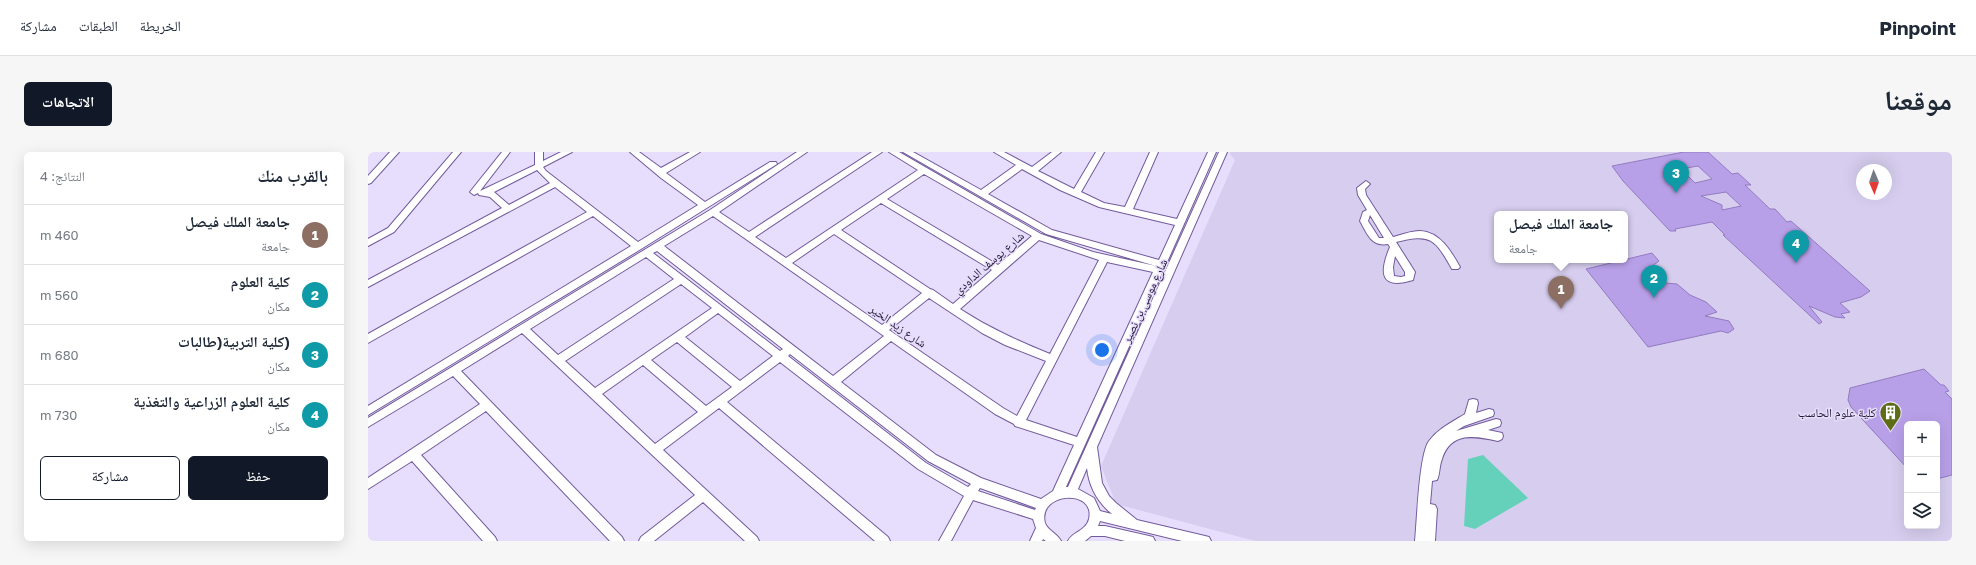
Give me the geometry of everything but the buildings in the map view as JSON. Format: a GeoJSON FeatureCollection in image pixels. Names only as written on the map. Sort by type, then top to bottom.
{"type":"FeatureCollection","features":[{"type":"Feature","properties":{"kind":"street"},"geometry":{"type":"LineString","coordinates":[[368,181],[394,152]]}},
{"type":"Feature","properties":{"kind":"street"},"geometry":{"type":"LineString","coordinates":[[368,243],[391,230],[457,152]]}},
{"type":"Feature","properties":{"kind":"street"},"geometry":{"type":"LineString","coordinates":[[506,152],[474,192],[492,194],[508,209]]}},
{"type":"Feature","properties":{"kind":"street"},"geometry":{"type":"LineString","coordinates":[[539,152],[539,167],[543,173],[922,466],[970,494],[1040,510]]}},
{"type":"Feature","properties":{"kind":"street"},"geometry":{"type":"LineString","coordinates":[[484,193],[568,152]]}},
{"type":"Feature","properties":{"kind":"street","name":"شارع زيد الخير"},"geometry":{"type":"LineString","coordinates":[[634,152],[661,172],[664,176],[748,237],[999,412],[1040,432],[1079,442]]}},
{"type":"Feature","properties":{"kind":"street"},"geometry":{"type":"LineString","coordinates":[[661,172],[696,152]]}},
{"type":"Feature","properties":{"kind":"street"},"geometry":{"type":"LineString","coordinates":[[368,423],[523,328],[642,250],[657,246],[792,152]]}},
{"type":"Feature","properties":{"kind":"street"},"geometry":{"type":"LineString","coordinates":[[368,411],[642,250],[803,152]]}},
{"type":"Feature","properties":{"kind":"street"},"geometry":{"type":"LineString","coordinates":[[748,237],[878,152]]}},
{"type":"Feature","properties":{"kind":"street"},"geometry":{"type":"LineString","coordinates":[[893,152],[924,170],[1049,232],[1161,267]]}},
{"type":"Feature","properties":{"kind":"street"},"geometry":{"type":"LineString","coordinates":[[907,152],[982,194],[993,205],[1038,236],[1104,258],[1161,267]]}},
{"type":"Feature","properties":{"kind":"street"},"geometry":{"type":"LineString","coordinates":[[1032,171],[1057,152]]}},
{"type":"Feature","properties":{"kind":"street"},"geometry":{"type":"LineString","coordinates":[[1076,193],[1100,152]]}},
{"type":"Feature","properties":{"kind":"street"},"geometry":{"type":"LineString","coordinates":[[1128,211],[1154,152]]}},
{"type":"Feature","properties":{"kind":"street","name":"شارع موسى بن نصير"},"geometry":{"type":"LineString","coordinates":[[1057,494],[1079,442],[1161,267],[1212,152]]}},
{"type":"Feature","properties":{"kind":"street","name":"شارع موسى بن نصير"},"geometry":{"type":"LineString","coordinates":[[1072,492],[1223,152]]}},
{"type":"Feature","properties":{"kind":"street"},"geometry":{"type":"LineString","coordinates":[[1001,153],[1032,171],[1102,205],[1180,223]]}},
{"type":"Feature","properties":{"kind":"street"},"geometry":{"type":"LineString","coordinates":[[982,194],[1022,165]]}},
{"type":"Feature","properties":{"kind":"street"},"geometry":{"type":"LineString","coordinates":[[785,262],[924,170]]}},
{"type":"Feature","properties":{"kind":"street"},"geometry":{"type":"LineString","coordinates":[[368,284],[556,183]]}},
{"type":"Feature","properties":{"kind":"street"},"geometry":{"type":"LineString","coordinates":[[1366,184],[1361,190],[1371,211],[1392,244],[1422,234],[1431,238],[1443,249],[1456,267]]}},
{"type":"Feature","properties":{"kind":"street"},"geometry":{"type":"LineString","coordinates":[[881,199],[999,270]]}},
{"type":"Feature","properties":{"kind":"street"},"geometry":{"type":"LineString","coordinates":[[368,339],[593,212]]}},
{"type":"Feature","properties":{"kind":"street"},"geometry":{"type":"LineString","coordinates":[[834,230],[955,308],[985,330],[1009,342],[1052,358]]}},
{"type":"Feature","properties":{"kind":"street","name":"شارع يوسف الداودي"},"geometry":{"type":"LineString","coordinates":[[955,308],[1038,236]]}},
{"type":"Feature","properties":{"kind":"street"},"geometry":{"type":"LineString","coordinates":[[657,246],[932,458],[977,482],[1040,510]]}},
{"type":"Feature","properties":{"kind":"street"},"geometry":{"type":"LineString","coordinates":[[1019,423],[1104,258]]}},
{"type":"Feature","properties":{"kind":"street"},"geometry":{"type":"LineString","coordinates":[[558,360],[681,279]]}},
{"type":"Feature","properties":{"kind":"street"},"geometry":{"type":"LineString","coordinates":[[833,382],[930,292]]}},
{"type":"Feature","properties":{"kind":"street"},"geometry":{"type":"LineString","coordinates":[[594,394],[719,308]]}},
{"type":"Feature","properties":{"kind":"street"},"geometry":{"type":"LineString","coordinates":[[523,328],[703,494],[750,540]]}},
{"type":"Feature","properties":{"kind":"street"},"geometry":{"type":"LineString","coordinates":[[678,337],[740,387]]}},
{"type":"Feature","properties":{"kind":"street"},"geometry":{"type":"LineString","coordinates":[[655,450],[790,349]]}},
{"type":"Feature","properties":{"kind":"street"},"geometry":{"type":"LineString","coordinates":[[644,360],[706,412]]}},
{"type":"Feature","properties":{"kind":"street"},"geometry":{"type":"LineString","coordinates":[[453,370],[618,541]]}},
{"type":"Feature","properties":{"kind":"street"},"geometry":{"type":"LineString","coordinates":[[720,402],[884,541]]}},
{"type":"Feature","properties":{"kind":"street"},"geometry":{"type":"LineString","coordinates":[[1465,428],[1473,403]]}},
{"type":"Feature","properties":{"kind":"street"},"geometry":{"type":"LineString","coordinates":[[368,484],[487,405]]}},
{"type":"Feature","properties":{"kind":"street"},"geometry":{"type":"LineString","coordinates":[[1429,541],[1436,454],[1445,441],[1489,413]]}},
{"type":"Feature","properties":{"kind":"street"},"geometry":{"type":"LineString","coordinates":[[1420,541],[1428,458],[1432,445],[1444,432],[1496,422]]}},
{"type":"Feature","properties":{"kind":"street"},"geometry":{"type":"LineString","coordinates":[[1465,428],[1498,436]]}},
{"type":"Feature","properties":{"kind":"street"},"geometry":{"type":"LineString","coordinates":[[1092,447],[1093,477],[1102,498],[1115,510],[1140,526]]}},
{"type":"Feature","properties":{"kind":"street"},"geometry":{"type":"LineString","coordinates":[[413,454],[491,541]]}},
{"type":"Feature","properties":{"kind":"street"},"geometry":{"type":"LineString","coordinates":[[945,541],[977,482]]}},
{"type":"Feature","properties":{"kind":"street"},"geometry":{"type":"LineString","coordinates":[[1052,540],[1039,535],[1038,522],[1040,510],[1057,494],[1072,492],[1083,495],[1090,500],[1094,507],[1095,515],[1094,524],[1089,531],[1074,541]]}},
{"type":"Feature","properties":{"kind":"street"},"geometry":{"type":"LineString","coordinates":[[645,541],[703,494]]}},
{"type":"Feature","properties":{"kind":"street"},"geometry":{"type":"LineString","coordinates":[[1095,515],[1205,541]]}},
{"type":"Feature","properties":{"kind":"street"},"geometry":{"type":"LineString","coordinates":[[1089,531],[1105,531],[1149,541]]}},
{"type":"Feature","properties":{"kind":"shaded area"},"geometry":{"type":"Polygon","coordinates":[[[1230,152],[1952,152],[1952,541],[1255,541],[1116,504],[1101,466],[1235,160],[1230,152]]]}},
{"type":"Feature","properties":{"kind":"shaded area"},"geometry":{"type":"Polygon","coordinates":[[[1483,455],[1528,498],[1475,529],[1464,526],[1468,459],[1483,455]]]}},
{"type":"Feature","properties":{"kind":"place","name":"(كلية التربية(طالبات"},"geometry":{"type":"Point","coordinates":[1676,193]}},
{"type":"Feature","properties":{"kind":"place","name":"كلية العلوم الزراعية والتغذية"},"geometry":{"type":"Point","coordinates":[1796,263]}},
{"type":"Feature","properties":{"kind":"place","name":"كلية العلوم"},"geometry":{"type":"Point","coordinates":[1654,298]}},
{"type":"Feature","properties":{"kind":"place","name":"جامعة الملك فيصل"},"geometry":{"type":"Point","coordinates":[1561,309]}},
{"type":"Feature","properties":{"kind":"place","name":"كلية علوم الحاسب"},"geometry":{"type":"Point","coordinates":[1891,432]}}]}
